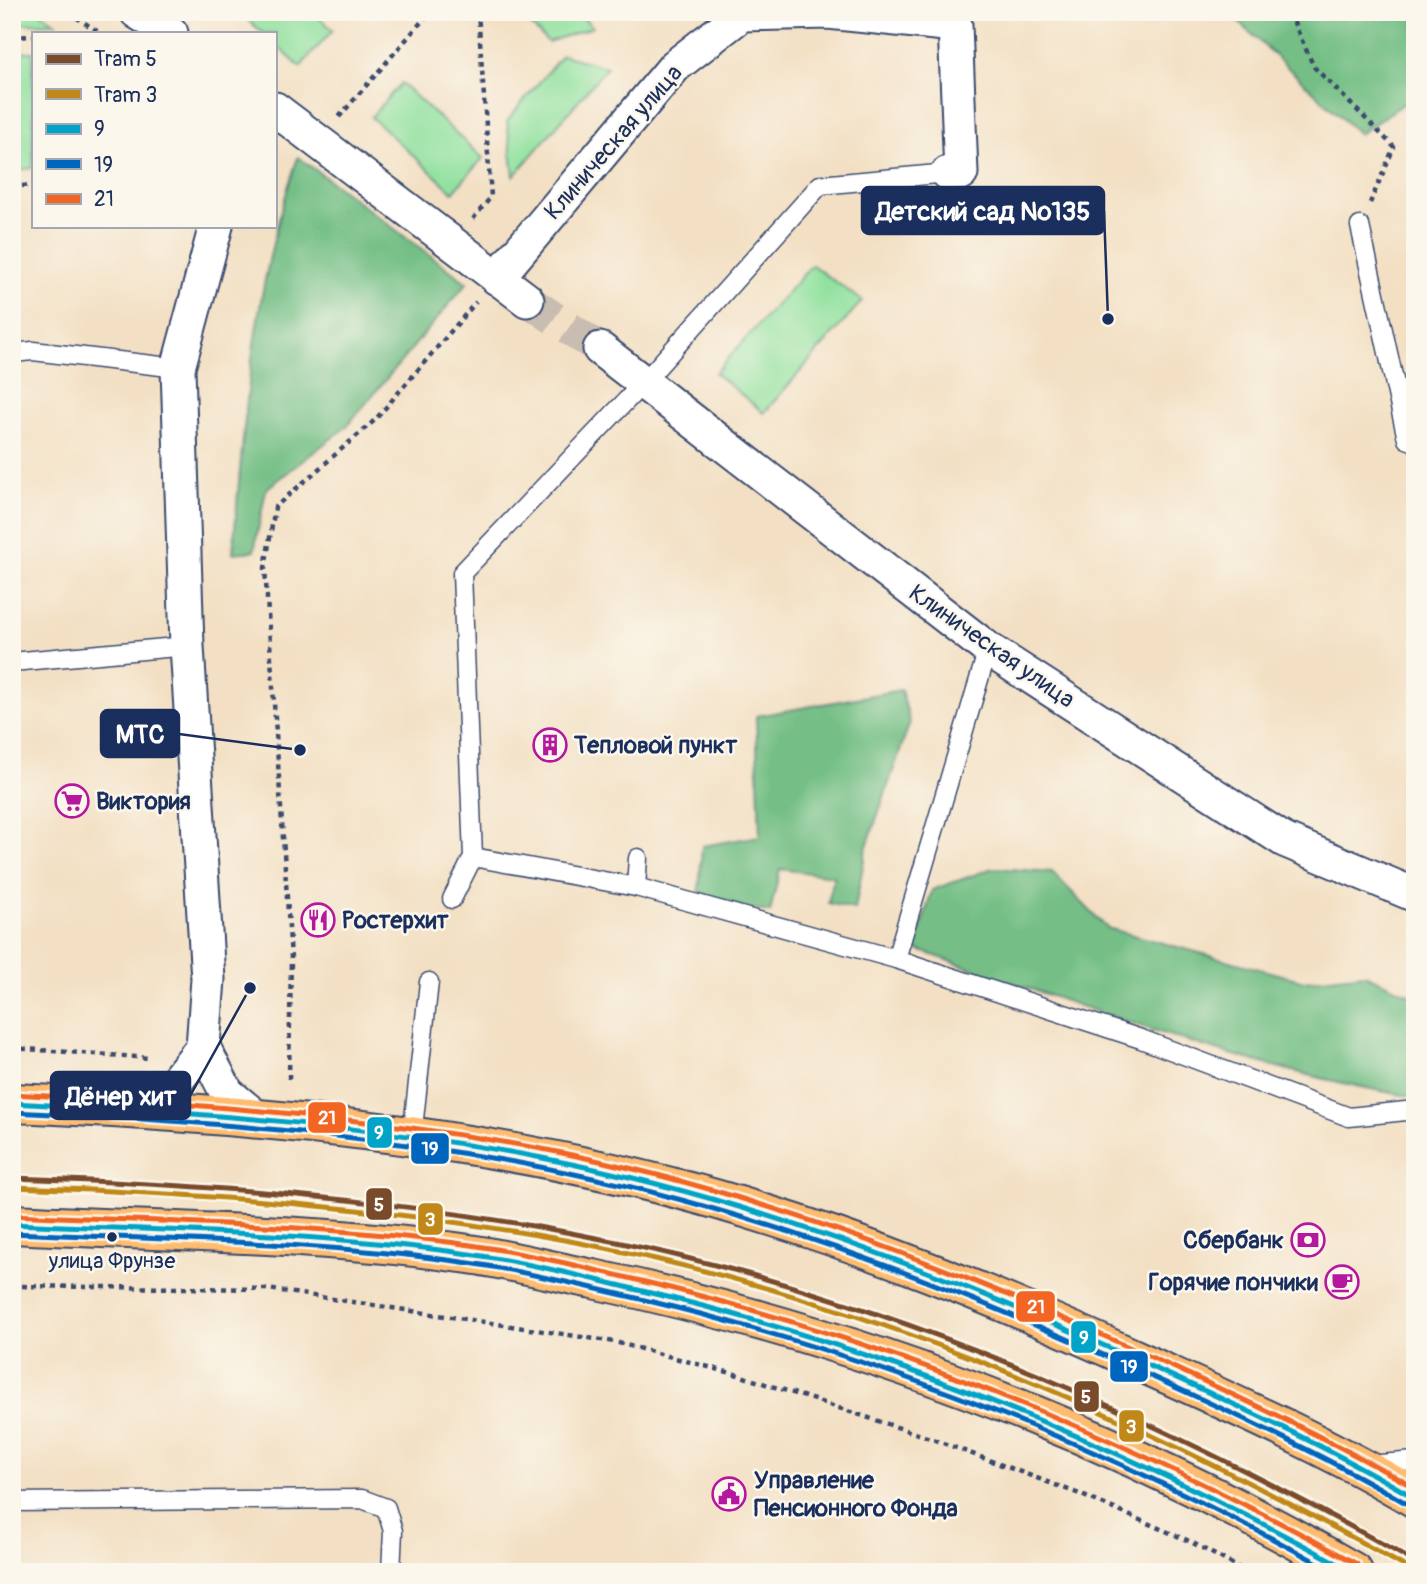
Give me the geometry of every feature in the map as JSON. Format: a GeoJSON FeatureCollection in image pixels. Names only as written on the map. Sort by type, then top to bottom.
{"type":"FeatureCollection","features":[{"type":"Feature","properties":{"kind":"main road"},"geometry":{"type":"LineString","coordinates":[[12,1104],[256,1117],[412,1137],[622,1175],[716,1199],[885,1253],[1058,1324],[1272,1422],[1360,1466],[1415,1498]]}},
{"type":"Feature","properties":{"kind":"main road"},"geometry":{"type":"LineString","coordinates":[[12,1224],[344,1238],[472,1254],[648,1291],[796,1329],[998,1399],[1141,1461],[1304,1543],[1353,1572]]}},
{"type":"Feature","properties":{"kind":"street"},"geometry":{"type":"LineString","coordinates":[[136,12],[169,32]]}},
{"type":"Feature","properties":{"kind":"street","name":"Клиническая улица"},"geometry":{"type":"LineString","coordinates":[[497,278],[675,66],[742,14],[828,12],[961,19],[961,173],[948,173]]}},
{"type":"Feature","properties":{"kind":"street"},"geometry":{"type":"LineString","coordinates":[[276,110],[526,299]]}},
{"type":"Feature","properties":{"kind":"street"},"geometry":{"type":"LineString","coordinates":[[139,1109],[162,1099],[198,1054],[208,979],[187,646],[178,368],[215,228]]}},
{"type":"Feature","properties":{"kind":"street","name":"Клиническая улица"},"geometry":{"type":"LineString","coordinates":[[603,352],[645,381],[988,649],[1284,840],[1415,895]]}},
{"type":"Feature","properties":{"kind":"street"},"geometry":{"type":"LineString","coordinates":[[198,1054],[227,1093],[256,1117]]}},
{"type":"Feature","properties":{"kind":"lane"},"geometry":{"type":"LineString","coordinates":[[452,899],[473,857],[462,573],[645,381],[820,186],[948,173]]}},
{"type":"Feature","properties":{"kind":"lane"},"geometry":{"type":"LineString","coordinates":[[1360,226],[1408,439],[1415,442]]}},
{"type":"Feature","properties":{"kind":"lane"},"geometry":{"type":"LineString","coordinates":[[12,353],[33,351],[178,368]]}},
{"type":"Feature","properties":{"kind":"lane"},"geometry":{"type":"LineString","coordinates":[[12,662],[187,646]]}},
{"type":"Feature","properties":{"kind":"lane"},"geometry":{"type":"LineString","coordinates":[[897,959],[988,649]]}},
{"type":"Feature","properties":{"kind":"lane"},"geometry":{"type":"LineString","coordinates":[[473,857],[636,887],[897,959],[1141,1040],[1349,1117],[1415,1110]]}},
{"type":"Feature","properties":{"kind":"lane"},"geometry":{"type":"LineString","coordinates":[[636,887],[638,858]]}},
{"type":"Feature","properties":{"kind":"lane"},"geometry":{"type":"LineString","coordinates":[[412,1137],[429,982]]}},
{"type":"Feature","properties":{"kind":"lane"},"geometry":{"type":"LineString","coordinates":[[1360,1466],[1415,1461]]}},
{"type":"Feature","properties":{"kind":"lane"},"geometry":{"type":"LineString","coordinates":[[12,1502],[362,1499],[386,1508],[393,1531],[391,1572]]}},
{"type":"Feature","properties":{"kind":"path"},"geometry":{"type":"LineString","coordinates":[[68,12],[98,32]]}},
{"type":"Feature","properties":{"kind":"path"},"geometry":{"type":"LineString","coordinates":[[318,142],[430,12]]}},
{"type":"Feature","properties":{"kind":"path"},"geometry":{"type":"LineString","coordinates":[[453,244],[491,197],[478,12]]}},
{"type":"Feature","properties":{"kind":"path"},"geometry":{"type":"LineString","coordinates":[[1289,12],[1314,67],[1394,147],[1360,226]]}},
{"type":"Feature","properties":{"kind":"path"},"geometry":{"type":"LineString","coordinates":[[12,37],[32,36]]}},
{"type":"Feature","properties":{"kind":"path"},"geometry":{"type":"LineString","coordinates":[[12,187],[32,185]]}},
{"type":"Feature","properties":{"kind":"path"},"geometry":{"type":"LineString","coordinates":[[289,1079],[292,958],[265,568],[275,507],[375,420],[497,278]]}},
{"type":"Feature","properties":{"kind":"path"},"geometry":{"type":"LineString","coordinates":[[12,1048],[198,1054]]}},
{"type":"Feature","properties":{"kind":"path"},"geometry":{"type":"LineString","coordinates":[[12,1286],[268,1289],[603,1340],[735,1374],[924,1436],[1077,1493],[1189,1541],[1248,1572]]}},
{"type":"Feature","properties":{"kind":"green space"},"geometry":{"type":"Polygon","coordinates":[[[12,12],[40,12],[56,23],[12,24],[12,12]]]}},
{"type":"Feature","properties":{"kind":"green space"},"geometry":{"type":"Polygon","coordinates":[[[239,12],[313,12],[333,30],[300,67],[276,45],[276,32],[262,32],[239,12]]]}},
{"type":"Feature","properties":{"kind":"green space"},"geometry":{"type":"Polygon","coordinates":[[[517,12],[577,12],[593,27],[548,42],[517,12]]]}},
{"type":"Feature","properties":{"kind":"green space"},"geometry":{"type":"Polygon","coordinates":[[[1228,12],[1415,12],[1415,96],[1359,134],[1228,12]]]}},
{"type":"Feature","properties":{"kind":"green space"},"geometry":{"type":"Polygon","coordinates":[[[12,52],[32,52],[32,168],[12,171],[12,52]]]}},
{"type":"Feature","properties":{"kind":"green space"},"geometry":{"type":"Polygon","coordinates":[[[562,55],[607,67],[514,176],[507,121],[562,55]]]}},
{"type":"Feature","properties":{"kind":"green space"},"geometry":{"type":"Polygon","coordinates":[[[401,83],[483,158],[453,192],[371,117],[401,83]]]}},
{"type":"Feature","properties":{"kind":"green space"},"geometry":{"type":"Polygon","coordinates":[[[298,157],[467,283],[346,427],[266,489],[254,551],[233,553],[241,453],[261,303],[270,254],[298,157]]]}},
{"type":"Feature","properties":{"kind":"green space"},"geometry":{"type":"Polygon","coordinates":[[[812,265],[862,301],[764,413],[715,373],[812,265]]]}},
{"type":"Feature","properties":{"kind":"green space"},"geometry":{"type":"Polygon","coordinates":[[[901,690],[910,722],[866,849],[855,909],[828,903],[834,876],[780,869],[770,912],[745,908],[699,892],[702,846],[760,836],[756,716],[901,690]]]}},
{"type":"Feature","properties":{"kind":"green space"},"geometry":{"type":"Polygon","coordinates":[[[993,868],[1052,872],[1107,928],[1304,981],[1365,974],[1415,997],[1415,1097],[1351,1085],[1225,1052],[1100,1013],[915,949],[932,890],[993,868]]]}},
{"type":"Feature","properties":{"kind":"tunnel"},"geometry":{"type":"LineString","coordinates":[[527,300],[600,349]]}},
{"type":"Feature","properties":{"kind":"tram line","name":"5"},"geometry":{"type":"LineString","coordinates":[[12,1178],[223,1189],[432,1210],[571,1233],[683,1257],[792,1287],[900,1322],[1006,1362],[1214,1455],[1415,1562]]}},
{"type":"Feature","properties":{"kind":"tram line","name":"3"},"geometry":{"type":"LineString","coordinates":[[12,1187],[292,1203],[431,1219],[570,1241],[681,1265],[790,1295],[898,1330],[1004,1371],[1108,1415],[1211,1464],[1312,1515],[1411,1570]]}},
{"type":"Feature","properties":{"kind":"transit line","name":"21"},"geometry":{"type":"LineString","coordinates":[[12,1094],[344,1119],[542,1149],[693,1185],[841,1231],[1058,1316],[1274,1414],[1415,1488]]}},
{"type":"Feature","properties":{"kind":"transit line","name":"9"},"geometry":{"type":"LineString","coordinates":[[12,1103],[212,1115],[410,1136],[542,1158],[692,1193],[838,1239],[981,1293],[1271,1422],[1344,1458],[1415,1498]]}},
{"type":"Feature","properties":{"kind":"transit line","name":"19"},"geometry":{"type":"LineString","coordinates":[[12,1112],[211,1124],[409,1145],[540,1167],[690,1202],[836,1248],[1049,1331],[1267,1430],[1340,1466],[1411,1506]]}},
{"type":"Feature","properties":{"kind":"transit line","name":"21"},"geometry":{"type":"LineString","coordinates":[[12,1215],[299,1228],[471,1245],[575,1265],[732,1304],[825,1332],[1007,1397],[1184,1475],[1357,1564]]}},
{"type":"Feature","properties":{"kind":"transit line","name":"9"},"geometry":{"type":"LineString","coordinates":[[12,1224],[241,1233],[355,1241],[469,1254],[532,1265],[728,1313],[821,1340],[1003,1405],[1180,1483],[1353,1572]]}},
{"type":"Feature","properties":{"kind":"transit line","name":"19"},"geometry":{"type":"LineString","coordinates":[[12,1233],[241,1242],[412,1256],[531,1274],[724,1320],[905,1377],[993,1410],[1166,1485],[1334,1572]]}},
{"type":"Feature","properties":{"kind":"place","name":"Детский сад №135"},"geometry":{"type":"Point","coordinates":[1108,319]}},
{"type":"Feature","properties":{"kind":"place","name":"Тепловой пункт"},"geometry":{"type":"Point","coordinates":[550,745]}},
{"type":"Feature","properties":{"kind":"place","name":"МТС"},"geometry":{"type":"Point","coordinates":[300,750]}},
{"type":"Feature","properties":{"kind":"place","name":"Виктория"},"geometry":{"type":"Point","coordinates":[72,801]}},
{"type":"Feature","properties":{"kind":"place","name":"Ростерхит"},"geometry":{"type":"Point","coordinates":[318,920]}},
{"type":"Feature","properties":{"kind":"place","name":"Дёнер хит"},"geometry":{"type":"Point","coordinates":[250,988]}},
{"type":"Feature","properties":{"kind":"place","name":"улица Фрунзе"},"geometry":{"type":"Point","coordinates":[112,1237]}},
{"type":"Feature","properties":{"kind":"place","name":"Сбербанк"},"geometry":{"type":"Point","coordinates":[1308,1240]}},
{"type":"Feature","properties":{"kind":"place","name":"Горячие пончики"},"geometry":{"type":"Point","coordinates":[1342,1282]}},
{"type":"Feature","properties":{"kind":"place","name":"Управление Пенсионного Фонда"},"geometry":{"type":"Point","coordinates":[729,1494]}}]}
